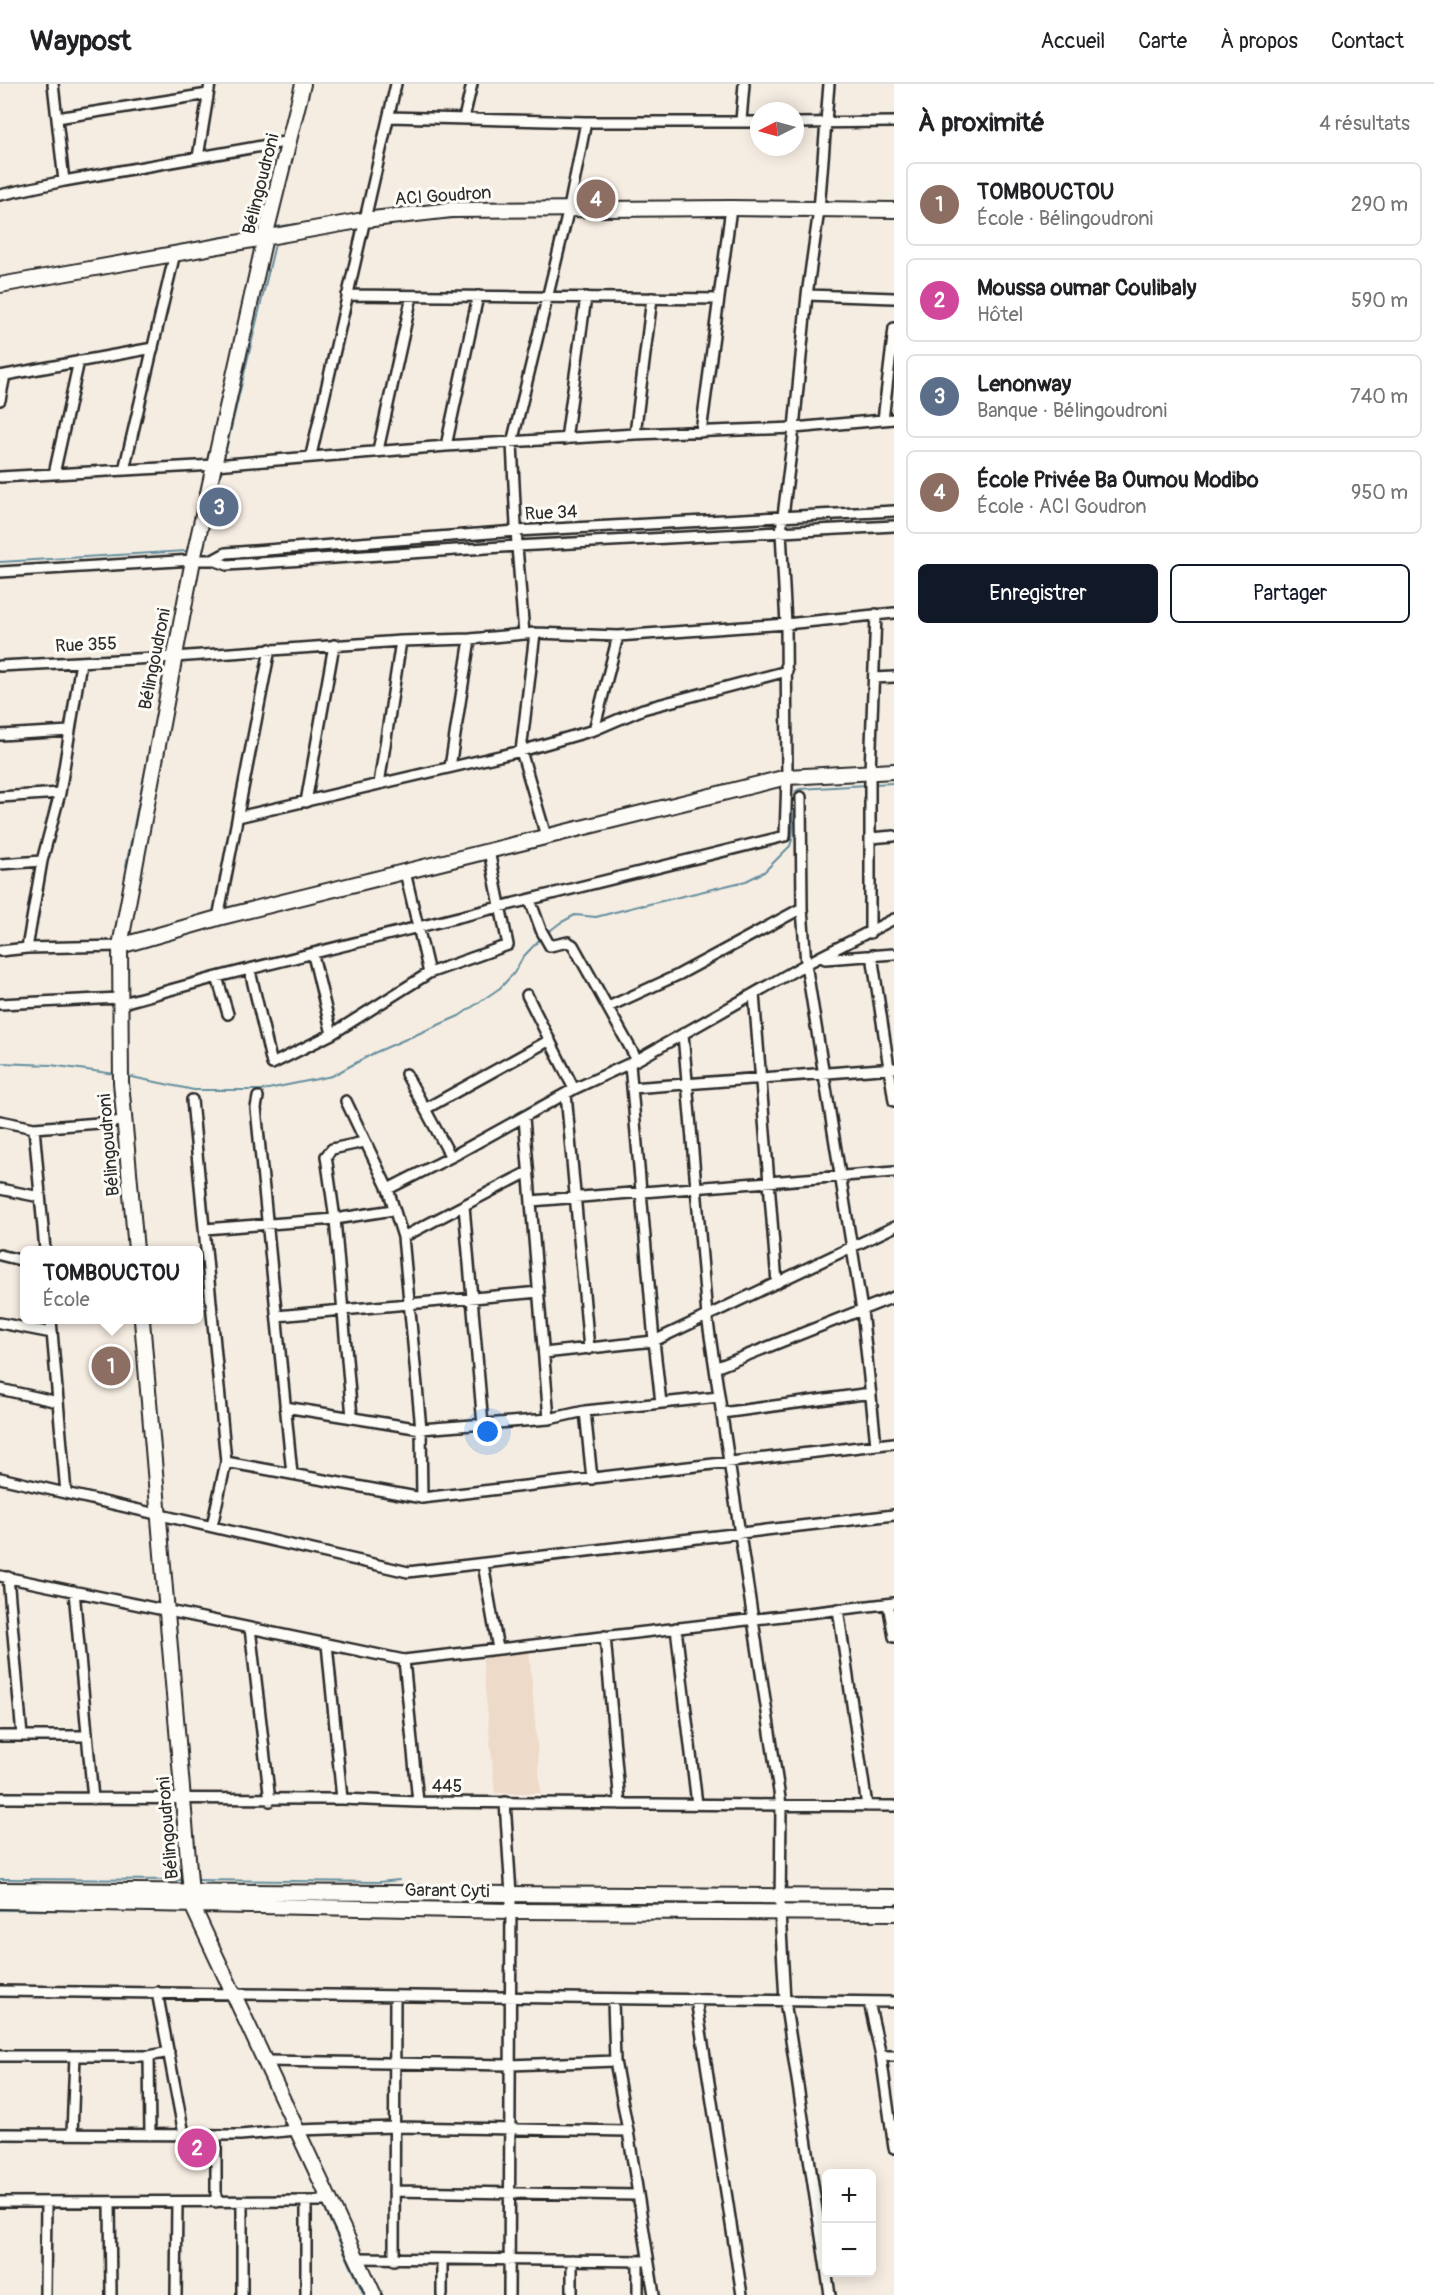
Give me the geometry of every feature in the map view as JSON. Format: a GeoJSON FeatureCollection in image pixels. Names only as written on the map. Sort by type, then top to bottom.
{"type":"FeatureCollection","features":[{"type":"Feature","properties":{"kind":"street"},"geometry":{"type":"LineString","coordinates":[[53,84],[64,181]]}},
{"type":"Feature","properties":{"kind":"street","name":"Bélingoudroni"},"geometry":{"type":"LineString","coordinates":[[136,1246],[121,1082],[120,946],[193,560],[303,84]]}},
{"type":"Feature","properties":{"kind":"street"},"geometry":{"type":"LineString","coordinates":[[311,455],[396,84]]}},
{"type":"Feature","properties":{"kind":"street"},"geometry":{"type":"LineString","coordinates":[[465,118],[472,84]]}},
{"type":"Feature","properties":{"kind":"street"},"geometry":{"type":"LineString","coordinates":[[741,121],[744,84]]}},
{"type":"Feature","properties":{"kind":"street"},"geometry":{"type":"LineString","coordinates":[[0,1004],[119,1001],[250,971],[785,836],[787,671],[781,532],[807,295],[819,210],[829,84]]}},
{"type":"Feature","properties":{"kind":"street"},"geometry":{"type":"LineString","coordinates":[[57,118],[209,89],[198,157]]}},
{"type":"Feature","properties":{"kind":"street"},"geometry":{"type":"LineString","coordinates":[[389,117],[586,122],[750,122]]}},
{"type":"Feature","properties":{"kind":"street"},"geometry":{"type":"LineString","coordinates":[[524,634],[512,443],[569,208],[586,122]]}},
{"type":"Feature","properties":{"kind":"street"},"geometry":{"type":"LineString","coordinates":[[804,123],[894,122]]}},
{"type":"Feature","properties":{"kind":"street"},"geometry":{"type":"LineString","coordinates":[[0,195],[64,181],[290,141]]}},
{"type":"Feature","properties":{"kind":"street"},"geometry":{"type":"LineString","coordinates":[[701,432],[731,208]]}},
{"type":"Feature","properties":{"kind":"street","name":"ACI Goudron"},"geometry":{"type":"LineString","coordinates":[[0,285],[364,220],[451,210],[731,208],[894,210]]}},
{"type":"Feature","properties":{"kind":"street"},"geometry":{"type":"LineString","coordinates":[[124,470],[175,253]]}},
{"type":"Feature","properties":{"kind":"street"},"geometry":{"type":"LineString","coordinates":[[347,295],[719,299]]}},
{"type":"Feature","properties":{"kind":"street"},"geometry":{"type":"LineString","coordinates":[[807,295],[894,298]]}},
{"type":"Feature","properties":{"kind":"street"},"geometry":{"type":"LineString","coordinates":[[378,450],[412,296]]}},
{"type":"Feature","properties":{"kind":"street"},"geometry":{"type":"LineString","coordinates":[[446,446],[478,296]]}},
{"type":"Feature","properties":{"kind":"street"},"geometry":{"type":"LineString","coordinates":[[566,439],[586,297]]}},
{"type":"Feature","properties":{"kind":"street"},"geometry":{"type":"LineString","coordinates":[[635,434],[652,298]]}},
{"type":"Feature","properties":{"kind":"street"},"geometry":{"type":"LineString","coordinates":[[883,420],[894,328]]}},
{"type":"Feature","properties":{"kind":"street"},"geometry":{"type":"LineString","coordinates":[[0,400],[3,376],[153,348]]}},
{"type":"Feature","properties":{"kind":"street"},"geometry":{"type":"LineString","coordinates":[[54,474],[79,361]]}},
{"type":"Feature","properties":{"kind":"street"},"geometry":{"type":"LineString","coordinates":[[0,477],[215,465],[378,450],[635,434],[794,428],[894,419]]}},
{"type":"Feature","properties":{"kind":"street","name":"Rue 34"},"geometry":{"type":"LineString","coordinates":[[213,560],[226,553],[516,531],[894,511]]}},
{"type":"Feature","properties":{"kind":"street","name":"Rue 34"},"geometry":{"type":"LineString","coordinates":[[0,572],[193,560],[213,560],[227,565],[517,546],[894,526]]}},
{"type":"Feature","properties":{"kind":"street","name":"Rue 355"},"geometry":{"type":"LineString","coordinates":[[0,666],[174,657],[401,641],[470,639],[535,633],[618,636],[786,624],[894,613]]}},
{"type":"Feature","properties":{"kind":"street"},"geometry":{"type":"LineString","coordinates":[[870,933],[870,775],[876,614]]}},
{"type":"Feature","properties":{"kind":"street"},"geometry":{"type":"LineString","coordinates":[[535,633],[521,751],[546,836]]}},
{"type":"Feature","properties":{"kind":"street"},"geometry":{"type":"LineString","coordinates":[[594,730],[618,636]]}},
{"type":"Feature","properties":{"kind":"street"},"geometry":{"type":"LineString","coordinates":[[450,767],[470,639]]}},
{"type":"Feature","properties":{"kind":"street"},"geometry":{"type":"LineString","coordinates":[[380,784],[401,641]]}},
{"type":"Feature","properties":{"kind":"street"},"geometry":{"type":"LineString","coordinates":[[306,802],[334,645]]}},
{"type":"Feature","properties":{"kind":"street"},"geometry":{"type":"LineString","coordinates":[[218,918],[270,649]]}},
{"type":"Feature","properties":{"kind":"street"},"geometry":{"type":"LineString","coordinates":[[27,948],[42,861],[60,793],[81,662]]}},
{"type":"Feature","properties":{"kind":"street"},"geometry":{"type":"LineString","coordinates":[[238,817],[521,751],[594,730],[643,709],[787,671]]}},
{"type":"Feature","properties":{"kind":"street"},"geometry":{"type":"LineString","coordinates":[[874,678],[894,677]]}},
{"type":"Feature","properties":{"kind":"street"},"geometry":{"type":"LineString","coordinates":[[0,735],[70,731]]}},
{"type":"Feature","properties":{"kind":"street"},"geometry":{"type":"LineString","coordinates":[[0,951],[27,948],[120,946],[218,918],[787,777],[870,775],[894,771]]}},
{"type":"Feature","properties":{"kind":"street"},"geometry":{"type":"LineString","coordinates":[[0,797],[60,793]]}},
{"type":"Feature","properties":{"kind":"street"},"geometry":{"type":"LineString","coordinates":[[801,797],[802,908],[806,964],[862,1310],[876,1445]]}},
{"type":"Feature","properties":{"kind":"street"},"geometry":{"type":"LineString","coordinates":[[870,838],[894,836]]}},
{"type":"Feature","properties":{"kind":"street"},"geometry":{"type":"LineString","coordinates":[[250,971],[272,1064],[332,1034],[429,973],[508,945],[489,850]]}},
{"type":"Feature","properties":{"kind":"street"},"geometry":{"type":"LineString","coordinates":[[0,864],[42,861]]}},
{"type":"Feature","properties":{"kind":"street"},"geometry":{"type":"LineString","coordinates":[[405,872],[429,973]]}},
{"type":"Feature","properties":{"kind":"street"},"geometry":{"type":"LineString","coordinates":[[530,900],[541,930],[550,946],[568,942],[573,945],[608,1007],[634,1062],[632,1088],[661,1403]]}},
{"type":"Feature","properties":{"kind":"street"},"geometry":{"type":"LineString","coordinates":[[608,1007],[678,975],[802,908]]}},
{"type":"Feature","properties":{"kind":"street"},"geometry":{"type":"LineString","coordinates":[[388,1190],[570,1092],[634,1062],[806,964],[894,919]]}},
{"type":"Feature","properties":{"kind":"street"},"geometry":{"type":"LineString","coordinates":[[819,959],[894,954]]}},
{"type":"Feature","properties":{"kind":"street"},"geometry":{"type":"LineString","coordinates":[[313,955],[332,1034]]}},
{"type":"Feature","properties":{"kind":"street"},"geometry":{"type":"LineString","coordinates":[[872,955],[891,1068],[894,1101]]}},
{"type":"Feature","properties":{"kind":"street"},"geometry":{"type":"LineString","coordinates":[[217,977],[228,1014]]}},
{"type":"Feature","properties":{"kind":"street"},"geometry":{"type":"LineString","coordinates":[[754,994],[777,1283]]}},
{"type":"Feature","properties":{"kind":"street"},"geometry":{"type":"LineString","coordinates":[[527,995],[550,1040],[570,1092],[575,1197],[589,1349]]}},
{"type":"Feature","properties":{"kind":"street"},"geometry":{"type":"LineString","coordinates":[[683,1034],[707,1316],[781,1805],[780,1912],[785,2001],[830,2295]]}},
{"type":"Feature","properties":{"kind":"street"},"geometry":{"type":"LineString","coordinates":[[425,1109],[550,1040]]}},
{"type":"Feature","properties":{"kind":"street"},"geometry":{"type":"LineString","coordinates":[[632,1088],[891,1068]]}},
{"type":"Feature","properties":{"kind":"street"},"geometry":{"type":"LineString","coordinates":[[406,1074],[451,1157]]}},
{"type":"Feature","properties":{"kind":"street"},"geometry":{"type":"LineString","coordinates":[[258,1097],[256,1108],[292,1474]]}},
{"type":"Feature","properties":{"kind":"street"},"geometry":{"type":"LineString","coordinates":[[192,1100],[226,1462],[212,1526]]}},
{"type":"Feature","properties":{"kind":"street"},"geometry":{"type":"LineString","coordinates":[[346,1101],[388,1190],[403,1237],[421,1429],[422,1498]]}},
{"type":"Feature","properties":{"kind":"street"},"geometry":{"type":"LineString","coordinates":[[524,1118],[549,1419]]}},
{"type":"Feature","properties":{"kind":"street"},"geometry":{"type":"LineString","coordinates":[[0,1121],[34,1128],[125,1121]]}},
{"type":"Feature","properties":{"kind":"street"},"geometry":{"type":"LineString","coordinates":[[34,1128],[45,1246]]}},
{"type":"Feature","properties":{"kind":"street"},"geometry":{"type":"LineString","coordinates":[[352,1418],[335,1219],[326,1156],[332,1149],[364,1142]]}},
{"type":"Feature","properties":{"kind":"street"},"geometry":{"type":"LineString","coordinates":[[403,1237],[528,1172]]}},
{"type":"Feature","properties":{"kind":"street"},"geometry":{"type":"LineString","coordinates":[[531,1201],[894,1172]]}},
{"type":"Feature","properties":{"kind":"street"},"geometry":{"type":"LineString","coordinates":[[0,1189],[40,1197]]}},
{"type":"Feature","properties":{"kind":"street"},"geometry":{"type":"LineString","coordinates":[[464,1206],[483,1425]]}},
{"type":"Feature","properties":{"kind":"street"},"geometry":{"type":"LineString","coordinates":[[205,1229],[335,1219],[393,1210]]}},
{"type":"Feature","properties":{"kind":"street"},"geometry":{"type":"LineString","coordinates":[[544,1353],[654,1341],[894,1227]]}},
{"type":"Feature","properties":{"kind":"street"},"geometry":{"type":"LineString","coordinates":[[0,1256],[20,1260]]}},
{"type":"Feature","properties":{"kind":"street"},"geometry":{"type":"LineString","coordinates":[[203,1281],[210,1280]]}},
{"type":"Feature","properties":{"kind":"street"},"geometry":{"type":"LineString","coordinates":[[277,1316],[539,1292]]}},
{"type":"Feature","properties":{"kind":"street"},"geometry":{"type":"LineString","coordinates":[[715,1368],[894,1297]]}},
{"type":"Feature","properties":{"kind":"street"},"geometry":{"type":"LineString","coordinates":[[0,1323],[52,1333]]}},
{"type":"Feature","properties":{"kind":"street"},"geometry":{"type":"LineString","coordinates":[[51,1324],[66,1493]]}},
{"type":"Feature","properties":{"kind":"street","name":"Bélingoudroni"},"geometry":{"type":"LineString","coordinates":[[142,1324],[192,1899],[374,2295]]}},
{"type":"Feature","properties":{"kind":"street"},"geometry":{"type":"LineString","coordinates":[[0,1389],[58,1402]]}},
{"type":"Feature","properties":{"kind":"street"},"geometry":{"type":"LineString","coordinates":[[722,1413],[871,1393]]}},
{"type":"Feature","properties":{"kind":"street"},"geometry":{"type":"LineString","coordinates":[[285,1407],[421,1429],[549,1419],[585,1411],[719,1397]]}},
{"type":"Feature","properties":{"kind":"street"},"geometry":{"type":"LineString","coordinates":[[585,1411],[592,1479]]}},
{"type":"Feature","properties":{"kind":"street"},"geometry":{"type":"LineString","coordinates":[[226,1462],[422,1498],[894,1443]]}},
{"type":"Feature","properties":{"kind":"street"},"geometry":{"type":"LineString","coordinates":[[0,1478],[408,1572],[894,1515]]}},
{"type":"Feature","properties":{"kind":"street"},"geometry":{"type":"LineString","coordinates":[[483,1564],[498,1649]]}},
{"type":"Feature","properties":{"kind":"street"},"geometry":{"type":"LineString","coordinates":[[22,1736],[4,1576],[404,1660],[891,1604],[894,1637]]}},
{"type":"Feature","properties":{"kind":"street"},"geometry":{"type":"LineString","coordinates":[[74,1591],[93,1799]]}},
{"type":"Feature","properties":{"kind":"street"},"geometry":{"type":"LineString","coordinates":[[838,1609],[867,1806]]}},
{"type":"Feature","properties":{"kind":"street"},"geometry":{"type":"LineString","coordinates":[[250,1628],[270,1800]]}},
{"type":"Feature","properties":{"kind":"street"},"geometry":{"type":"LineString","coordinates":[[676,1628],[697,1804]]}},
{"type":"Feature","properties":{"kind":"street"},"geometry":{"type":"LineString","coordinates":[[605,1636],[620,1804]]}},
{"type":"Feature","properties":{"kind":"street"},"geometry":{"type":"LineString","coordinates":[[327,1644],[342,1799]]}},
{"type":"Feature","properties":{"kind":"street"},"geometry":{"type":"LineString","coordinates":[[404,1660],[418,1802]]}},
{"type":"Feature","properties":{"kind":"street"},"geometry":{"type":"LineString","coordinates":[[0,1736],[87,1736]]}},
{"type":"Feature","properties":{"kind":"street","name":"445"},"geometry":{"type":"LineString","coordinates":[[0,1798],[342,1799],[418,1802],[894,1806]]}},
{"type":"Feature","properties":{"kind":"street"},"geometry":{"type":"LineString","coordinates":[[505,1802],[511,1894],[509,2295]]}},
{"type":"Feature","properties":{"kind":"street","name":"Garant Cyti"},"geometry":{"type":"LineString","coordinates":[[0,1890],[511,1911],[894,1913]]}},
{"type":"Feature","properties":{"kind":"street","name":"Garant Cyti"},"geometry":{"type":"LineString","coordinates":[[0,1901],[511,1894],[894,1897]]}},
{"type":"Feature","properties":{"kind":"street"},"geometry":{"type":"LineString","coordinates":[[0,1991],[894,2002]]}},
{"type":"Feature","properties":{"kind":"street"},"geometry":{"type":"LineString","coordinates":[[157,1992],[184,2134]]}},
{"type":"Feature","properties":{"kind":"street"},"geometry":{"type":"LineString","coordinates":[[394,2260],[395,1996]]}},
{"type":"Feature","properties":{"kind":"street"},"geometry":{"type":"LineString","coordinates":[[696,1999],[742,2295]]}},
{"type":"Feature","properties":{"kind":"street"},"geometry":{"type":"LineString","coordinates":[[613,2000],[615,2061],[637,2195],[643,2261],[654,2295]]}},
{"type":"Feature","properties":{"kind":"street"},"geometry":{"type":"LineString","coordinates":[[869,2002],[881,2056],[894,2148]]}},
{"type":"Feature","properties":{"kind":"street"},"geometry":{"type":"LineString","coordinates":[[0,2056],[149,2056],[169,2052]]}},
{"type":"Feature","properties":{"kind":"street"},"geometry":{"type":"LineString","coordinates":[[72,2134],[75,2056]]}},
{"type":"Feature","properties":{"kind":"street"},"geometry":{"type":"LineString","coordinates":[[149,2056],[150,2135]]}},
{"type":"Feature","properties":{"kind":"street"},"geometry":{"type":"LineString","coordinates":[[881,2056],[894,2056]]}},
{"type":"Feature","properties":{"kind":"street"},"geometry":{"type":"LineString","coordinates":[[266,2061],[510,2065],[615,2061]]}},
{"type":"Feature","properties":{"kind":"street"},"geometry":{"type":"LineString","coordinates":[[0,2134],[240,2135],[297,2130],[395,2127],[628,2131]]}},
{"type":"Feature","properties":{"kind":"street"},"geometry":{"type":"LineString","coordinates":[[216,2135],[216,2202]]}},
{"type":"Feature","properties":{"kind":"street"},"geometry":{"type":"LineString","coordinates":[[394,2191],[637,2195]]}},
{"type":"Feature","properties":{"kind":"street"},"geometry":{"type":"LineString","coordinates":[[306,2201],[306,2295]]}},
{"type":"Feature","properties":{"kind":"street"},"geometry":{"type":"LineString","coordinates":[[0,2202],[330,2201]]}},
{"type":"Feature","properties":{"kind":"street"},"geometry":{"type":"LineString","coordinates":[[45,2295],[46,2202]]}},
{"type":"Feature","properties":{"kind":"street"},"geometry":{"type":"LineString","coordinates":[[110,2202],[111,2295]]}},
{"type":"Feature","properties":{"kind":"street"},"geometry":{"type":"LineString","coordinates":[[176,2295],[177,2202]]}},
{"type":"Feature","properties":{"kind":"street"},"geometry":{"type":"LineString","coordinates":[[242,2202],[242,2295]]}},
{"type":"Feature","properties":{"kind":"street"},"geometry":{"type":"LineString","coordinates":[[357,2259],[643,2261]]}},
{"type":"Feature","properties":{"kind":"street"},"geometry":{"type":"LineString","coordinates":[[442,2260],[442,2295]]}},
{"type":"Feature","properties":{"kind":"street"},"geometry":{"type":"LineString","coordinates":[[572,2260],[573,2295]]}},
{"type":"Feature","properties":{"kind":"street"},"geometry":{"type":"LineString","coordinates":[[638,2295],[643,2261]]}},
{"type":"Feature","properties":{"kind":"shaded area"},"geometry":{"type":"Polygon","coordinates":[[[529,1649],[541,1793],[495,1793],[482,1655],[529,1649]]]}},
{"type":"Feature","properties":{"kind":"waterway"},"geometry":{"type":"LineString","coordinates":[[282,140],[295,84]]}},
{"type":"Feature","properties":{"kind":"waterway"},"geometry":{"type":"LineString","coordinates":[[402,209],[421,206]]}},
{"type":"Feature","properties":{"kind":"waterway"},"geometry":{"type":"LineString","coordinates":[[631,215],[727,216]]}},
{"type":"Feature","properties":{"kind":"waterway"},"geometry":{"type":"LineString","coordinates":[[365,228],[422,220],[490,216]]}},
{"type":"Feature","properties":{"kind":"waterway"},"geometry":{"type":"LineString","coordinates":[[733,216],[814,217]]}},
{"type":"Feature","properties":{"kind":"waterway"},"geometry":{"type":"LineString","coordinates":[[820,217],[865,216]]}},
{"type":"Feature","properties":{"kind":"waterway"},"geometry":{"type":"LineString","coordinates":[[274,227],[307,223]]}},
{"type":"Feature","properties":{"kind":"waterway"},"geometry":{"type":"LineString","coordinates":[[326,234],[359,229]]}},
{"type":"Feature","properties":{"kind":"waterway"},"geometry":{"type":"LineString","coordinates":[[110,258],[229,236]]}},
{"type":"Feature","properties":{"kind":"waterway"},"geometry":{"type":"LineString","coordinates":[[223,462],[276,240]]}},
{"type":"Feature","properties":{"kind":"waterway"},"geometry":{"type":"LineString","coordinates":[[107,273],[140,267]]}},
{"type":"Feature","properties":{"kind":"waterway"},"geometry":{"type":"LineString","coordinates":[[19,289],[37,285]]}},
{"type":"Feature","properties":{"kind":"waterway"},"geometry":{"type":"LineString","coordinates":[[229,368],[238,329]]}},
{"type":"Feature","properties":{"kind":"waterway"},"geometry":{"type":"LineString","coordinates":[[201,559],[222,468]]}},
{"type":"Feature","properties":{"kind":"waterway"},"geometry":{"type":"LineString","coordinates":[[186,558],[205,476]]}},
{"type":"Feature","properties":{"kind":"waterway"},"geometry":{"type":"LineString","coordinates":[[0,562],[186,551]]}},
{"type":"Feature","properties":{"kind":"waterway"},"geometry":{"type":"LineString","coordinates":[[183,578],[185,563]]}},
{"type":"Feature","properties":{"kind":"waterway"},"geometry":{"type":"LineString","coordinates":[[196,582],[200,564]]}},
{"type":"Feature","properties":{"kind":"waterway"},"geometry":{"type":"LineString","coordinates":[[0,577],[185,566]]}},
{"type":"Feature","properties":{"kind":"waterway"},"geometry":{"type":"LineString","coordinates":[[183,653],[186,635]]}},
{"type":"Feature","properties":{"kind":"waterway"},"geometry":{"type":"LineString","coordinates":[[178,677],[181,659]]}},
{"type":"Feature","properties":{"kind":"waterway"},"geometry":{"type":"LineString","coordinates":[[126,866],[167,661]]}},
{"type":"Feature","properties":{"kind":"waterway"},"geometry":{"type":"LineString","coordinates":[[873,784],[894,783]]}},
{"type":"Feature","properties":{"kind":"waterway"},"geometry":{"type":"LineString","coordinates":[[641,906],[746,881],[764,872],[790,846],[796,791],[867,785]]}},
{"type":"Feature","properties":{"kind":"waterway"},"geometry":{"type":"LineString","coordinates":[[547,933],[575,915],[596,917],[642,905]]}},
{"type":"Feature","properties":{"kind":"waterway"},"geometry":{"type":"LineString","coordinates":[[127,1076],[194,1090],[263,1090],[332,1076],[374,1053],[459,1016],[500,988],[514,973],[523,957],[542,937]]}},
{"type":"Feature","properties":{"kind":"waterway"},"geometry":{"type":"LineString","coordinates":[[0,1063],[51,1065],[115,1074]]}},
{"type":"Feature","properties":{"kind":"waterway"},"geometry":{"type":"LineString","coordinates":[[189,1788],[190,1797]]}},
{"type":"Feature","properties":{"kind":"waterway"},"geometry":{"type":"LineString","coordinates":[[190,1803],[198,1880]]}},
{"type":"Feature","properties":{"kind":"waterway"},"geometry":{"type":"LineString","coordinates":[[0,1879],[186,1880]]}},
{"type":"Feature","properties":{"kind":"waterway"},"geometry":{"type":"LineString","coordinates":[[195,1880],[379,1882],[399,1880]]}},
{"type":"Feature","properties":{"kind":"waterway"},"geometry":{"type":"LineString","coordinates":[[0,1910],[165,1911]]}},
{"type":"Feature","properties":{"kind":"waterway"},"geometry":{"type":"LineString","coordinates":[[219,1979],[224,1991]]}},
{"type":"Feature","properties":{"kind":"waterway"},"geometry":{"type":"LineString","coordinates":[[227,1996],[288,2127]]}},
{"type":"Feature","properties":{"kind":"waterway"},"geometry":{"type":"LineString","coordinates":[[291,2135],[320,2198]]}},
{"type":"Feature","properties":{"kind":"waterway"},"geometry":{"type":"LineString","coordinates":[[322,2203],[364,2295]]}},
{"type":"Feature","properties":{"kind":"place","name":"École Privée Ba Oumou Modibo"},"geometry":{"type":"Point","coordinates":[596,199]}},
{"type":"Feature","properties":{"kind":"place","name":"Lenonway"},"geometry":{"type":"Point","coordinates":[219,507]}},
{"type":"Feature","properties":{"kind":"place","name":"TOMBOUCTOU"},"geometry":{"type":"Point","coordinates":[111,1366]}},
{"type":"Feature","properties":{"kind":"place","name":"Moussa oumar Coulibaly"},"geometry":{"type":"Point","coordinates":[197,2148]}}]}
